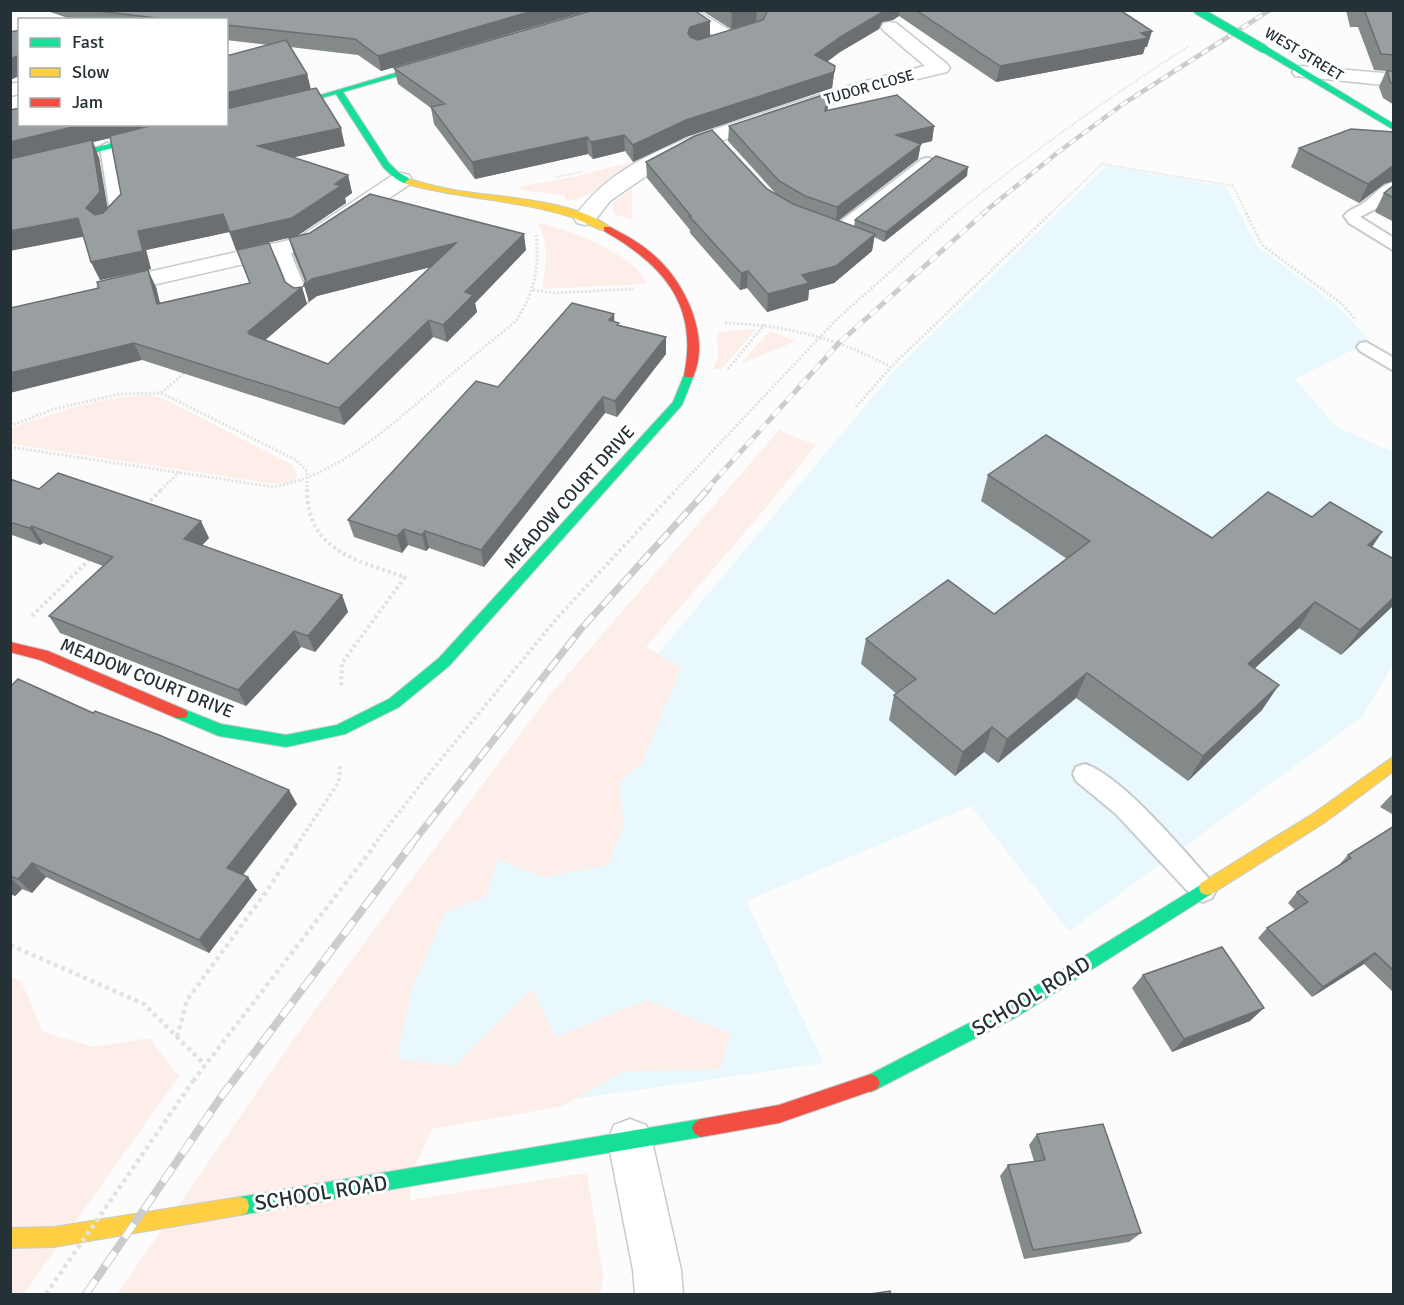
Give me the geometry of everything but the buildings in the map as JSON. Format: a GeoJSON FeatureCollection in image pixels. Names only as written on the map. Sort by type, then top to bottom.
{"type":"FeatureCollection","features":[{"type":"Feature","properties":{"kind":"street"},"geometry":{"type":"LineString","coordinates":[[682,10],[739,35],[709,44]]}},
{"type":"Feature","properties":{"kind":"street","name":"WEST STREET"},"geometry":{"type":"LineString","coordinates":[[1197,10],[1394,128]]}},
{"type":"Feature","properties":{"kind":"street","name":"TUDOR CLOSE"},"geometry":{"type":"LineString","coordinates":[[585,218],[602,196],[641,169],[687,146],[873,83],[940,68],[890,27]]}},
{"type":"Feature","properties":{"kind":"street"},"geometry":{"type":"LineString","coordinates":[[308,100],[452,59]]}},
{"type":"Feature","properties":{"kind":"street"},"geometry":{"type":"LineString","coordinates":[[1302,72],[1394,80]]}},
{"type":"Feature","properties":{"kind":"street"},"geometry":{"type":"LineString","coordinates":[[89,293],[306,243],[401,180],[380,158],[339,92]]}},
{"type":"Feature","properties":{"kind":"street"},"geometry":{"type":"LineString","coordinates":[[10,171],[107,147],[157,129],[185,126]]}},
{"type":"Feature","properties":{"kind":"street","name":"MEADOW COURT DRIVE"},"geometry":{"type":"LineString","coordinates":[[10,648],[43,655],[219,730],[286,741],[340,730],[394,704],[444,662],[678,403],[691,373],[696,345],[691,322],[675,287],[657,261],[633,243],[585,218],[553,208],[401,180]]}},
{"type":"Feature","properties":{"kind":"street","name":"SCHOOL ROAD"},"geometry":{"type":"LineString","coordinates":[[10,1239],[54,1237],[779,1114],[874,1082],[1012,1010],[1319,818],[1394,762]]}},
{"type":"Feature","properties":{"kind":"street"},"geometry":{"type":"LineString","coordinates":[[630,1141],[657,1270],[659,1294]]}},
{"type":"Feature","properties":{"kind":"lane"},"geometry":{"type":"LineString","coordinates":[[714,137],[729,153]]}},
{"type":"Feature","properties":{"kind":"lane"},"geometry":{"type":"LineString","coordinates":[[104,226],[118,212],[107,147]]}},
{"type":"Feature","properties":{"kind":"lane"},"geometry":{"type":"LineString","coordinates":[[857,238],[833,229],[927,162]]}},
{"type":"Feature","properties":{"kind":"lane"},"geometry":{"type":"LineString","coordinates":[[1393,245],[1354,220],[1352,216],[1355,212],[1368,207],[1388,188],[1394,186]]}},
{"type":"Feature","properties":{"kind":"lane"},"geometry":{"type":"LineString","coordinates":[[281,249],[301,298]]}},
{"type":"Feature","properties":{"kind":"lane"},"geometry":{"type":"LineString","coordinates":[[1371,351],[1394,366]]}},
{"type":"Feature","properties":{"kind":"lane"},"geometry":{"type":"LineString","coordinates":[[1085,774],[1125,806],[1203,890]]}},
{"type":"Feature","properties":{"kind":"path"},"geometry":{"type":"LineString","coordinates":[[46,1294],[205,1065],[424,779],[557,618],[819,336],[954,214],[1040,146],[1106,99],[1190,45]]}},
{"type":"Feature","properties":{"kind":"path"},"geometry":{"type":"LineString","coordinates":[[856,407],[891,367],[1102,164],[1233,186],[1262,245],[1342,304],[1374,341],[1371,351]]}},
{"type":"Feature","properties":{"kind":"path"},"geometry":{"type":"LineString","coordinates":[[554,178],[589,170]]}},
{"type":"Feature","properties":{"kind":"path"},"geometry":{"type":"LineString","coordinates":[[10,447],[274,487],[297,485],[308,480],[370,444],[516,321],[533,290],[540,261],[536,235],[528,219],[511,201]]}},
{"type":"Feature","properties":{"kind":"path"},"geometry":{"type":"LineString","coordinates":[[533,290],[555,293],[675,287]]}},
{"type":"Feature","properties":{"kind":"path"},"geometry":{"type":"LineString","coordinates":[[691,322],[765,323],[806,331],[855,347],[891,367]]}},
{"type":"Feature","properties":{"kind":"path"},"geometry":{"type":"LineString","coordinates":[[161,393],[196,364]]}},
{"type":"Feature","properties":{"kind":"path"},"geometry":{"type":"LineString","coordinates":[[10,426],[54,409],[120,394],[161,393],[296,460],[307,471],[309,513],[316,533],[340,554],[405,577],[342,663],[339,782],[266,892],[188,1000],[177,1037]]}},
{"type":"Feature","properties":{"kind":"path"},"geometry":{"type":"LineString","coordinates":[[137,513],[180,472]]}},
{"type":"Feature","properties":{"kind":"path"},"geometry":{"type":"LineString","coordinates":[[27,620],[95,554]]}},
{"type":"Feature","properties":{"kind":"path"},"geometry":{"type":"LineString","coordinates":[[10,945],[144,1004],[205,1065]]}},
{"type":"Feature","properties":{"kind":"shaded area"},"geometry":{"type":"Polygon","coordinates":[[[635,161],[638,163],[579,199],[566,201],[564,195],[518,190],[522,186],[573,177],[635,161]]]}},
{"type":"Feature","properties":{"kind":"shaded area"},"geometry":{"type":"Polygon","coordinates":[[[1106,166],[1226,187],[1257,246],[1339,307],[1370,341],[1295,379],[1335,426],[1393,452],[1393,665],[1362,717],[1069,931],[971,806],[746,901],[824,1063],[555,1102],[253,1139],[896,369],[1106,166]]]}},
{"type":"Feature","properties":{"kind":"shaded area"},"geometry":{"type":"Polygon","coordinates":[[[632,188],[632,220],[613,214],[613,203],[632,188]]]}},
{"type":"Feature","properties":{"kind":"shaded area"},"geometry":{"type":"Polygon","coordinates":[[[541,223],[601,245],[630,263],[647,284],[544,289],[542,286],[546,254],[544,238],[538,224],[541,223]]]}},
{"type":"Feature","properties":{"kind":"shaded area"},"geometry":{"type":"Polygon","coordinates":[[[756,329],[721,370],[713,369],[718,357],[717,333],[756,329]]]}},
{"type":"Feature","properties":{"kind":"shaded area"},"geometry":{"type":"Polygon","coordinates":[[[770,331],[796,341],[740,364],[770,331]]]}},
{"type":"Feature","properties":{"kind":"shaded area"},"geometry":{"type":"Polygon","coordinates":[[[150,395],[165,399],[291,464],[296,471],[297,478],[290,483],[274,484],[11,444],[11,428],[28,422],[114,398],[150,395]]]}},
{"type":"Feature","properties":{"kind":"shaded area"},"geometry":{"type":"Polygon","coordinates":[[[779,430],[816,445],[770,503],[646,647],[681,668],[642,763],[618,783],[624,824],[608,865],[544,877],[498,859],[485,897],[445,912],[412,989],[397,1058],[455,1066],[531,989],[556,1037],[646,1000],[731,1034],[720,1069],[623,1072],[563,1106],[432,1129],[413,1170],[410,1200],[587,1173],[603,1275],[601,1294],[117,1294],[305,1023],[543,703],[779,430]]]}},
{"type":"Feature","properties":{"kind":"shaded area"},"geometry":{"type":"Polygon","coordinates":[[[11,977],[21,981],[43,1032],[94,1047],[149,1038],[179,1076],[24,1294],[11,1294],[11,977]]]}},
{"type":"Feature","properties":{"kind":"railway"},"geometry":{"type":"LineString","coordinates":[[982,214],[1057,153],[1123,104],[1270,10]]}},
{"type":"Feature","properties":{"kind":"railway"},"geometry":{"type":"LineString","coordinates":[[706,490],[840,342],[984,213]]}},
{"type":"Feature","properties":{"kind":"railway"},"geometry":{"type":"LineString","coordinates":[[410,846],[581,629],[708,489]]}},
{"type":"Feature","properties":{"kind":"railway"},"geometry":{"type":"LineString","coordinates":[[86,1294],[221,1097],[411,845]]}},
{"type":"Feature","properties":{"kind":"traffic: fast"},"geometry":{"type":"LineString","coordinates":[[1197,10],[1264,49]]}},
{"type":"Feature","properties":{"kind":"traffic: fast"},"geometry":{"type":"LineString","coordinates":[[1264,49],[1394,128]]}},
{"type":"Feature","properties":{"kind":"traffic: fast"},"geometry":{"type":"LineString","coordinates":[[318,97],[439,63]]}},
{"type":"Feature","properties":{"kind":"traffic: fast"},"geometry":{"type":"LineString","coordinates":[[339,92],[386,165],[395,174],[409,182]]}},
{"type":"Feature","properties":{"kind":"traffic: fast"},"geometry":{"type":"LineString","coordinates":[[10,171],[196,126]]}},
{"type":"Feature","properties":{"kind":"traffic: fast"},"geometry":{"type":"LineString","coordinates":[[181,714],[219,730],[286,741],[340,730],[394,703],[444,662],[678,403],[689,375]]}},
{"type":"Feature","properties":{"kind":"traffic: fast"},"geometry":{"type":"LineString","coordinates":[[871,1083],[1012,1010],[1207,888]]}},
{"type":"Feature","properties":{"kind":"traffic: fast"},"geometry":{"type":"LineString","coordinates":[[240,1206],[701,1128]]}},
{"type":"Feature","properties":{"kind":"traffic: slow"},"geometry":{"type":"LineString","coordinates":[[409,182],[434,189],[535,204],[584,218],[607,229]]}},
{"type":"Feature","properties":{"kind":"traffic: slow"},"geometry":{"type":"LineString","coordinates":[[1207,888],[1319,818],[1394,762]]}},
{"type":"Feature","properties":{"kind":"traffic: slow"},"geometry":{"type":"LineString","coordinates":[[10,1238],[54,1237],[240,1206]]}},
{"type":"Feature","properties":{"kind":"traffic: jam"},"geometry":{"type":"LineString","coordinates":[[607,229],[649,255],[674,284],[687,313],[691,329],[693,345],[689,375]]}},
{"type":"Feature","properties":{"kind":"traffic: jam"},"geometry":{"type":"LineString","coordinates":[[10,647],[43,655],[181,714]]}},
{"type":"Feature","properties":{"kind":"traffic: jam"},"geometry":{"type":"LineString","coordinates":[[701,1128],[779,1114],[871,1083]]}}]}
